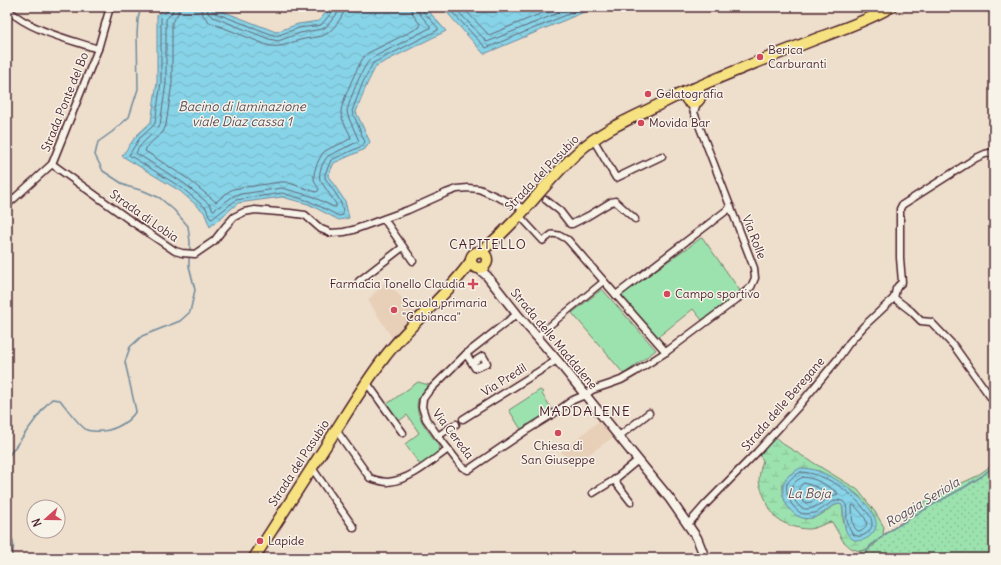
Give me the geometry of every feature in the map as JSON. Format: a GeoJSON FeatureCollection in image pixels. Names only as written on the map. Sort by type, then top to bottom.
{"type":"FeatureCollection","features":[{"type":"Feature","properties":{"kind":"main road"},"geometry":{"type":"LineString","coordinates":[[692,96],[707,82],[845,28],[883,12],[891,7]]}},
{"type":"Feature","properties":{"kind":"main road","name":"Strada del Pasubio"},"geometry":{"type":"LineString","coordinates":[[254,558],[384,358],[398,341],[446,291],[480,264],[484,254],[478,253],[491,243],[522,212],[543,196],[572,158],[593,139],[673,98],[692,96]]}},
{"type":"Feature","properties":{"kind":"main road"},"geometry":{"type":"LineString","coordinates":[[480,264],[509,226]]}},
{"type":"Feature","properties":{"kind":"street","name":"Strada Ponte del Bo"},"geometry":{"type":"LineString","coordinates":[[52,164],[98,49],[110,7]]}},
{"type":"Feature","properties":{"kind":"street","name":"Strada Ponte del Bo"},"geometry":{"type":"LineString","coordinates":[[7,9],[15,17],[26,24],[98,49]]}},
{"type":"Feature","properties":{"kind":"street","name":"Via Rolle"},"geometry":{"type":"LineString","coordinates":[[585,395],[592,390],[610,384],[635,372],[666,352],[737,299],[751,287],[753,282],[755,273],[754,268],[694,112],[692,96]]}},
{"type":"Feature","properties":{"kind":"street"},"geometry":{"type":"LineString","coordinates":[[593,139],[616,178],[662,156]]}},
{"type":"Feature","properties":{"kind":"street","name":"Strada delle Beregane"},"geometry":{"type":"LineString","coordinates":[[687,523],[691,521],[773,435],[864,326],[894,298],[896,289],[902,282],[900,258],[900,209],[902,205],[976,158],[994,152]]}},
{"type":"Feature","properties":{"kind":"street"},"geometry":{"type":"LineString","coordinates":[[7,205],[52,164]]}},
{"type":"Feature","properties":{"kind":"street","name":"Strada di Lobia"},"geometry":{"type":"LineString","coordinates":[[52,164],[175,251],[188,254],[195,254],[214,241],[224,227],[234,217],[244,212],[255,210],[305,215],[321,229],[331,233],[344,232],[408,210],[457,189],[468,188],[479,190],[522,212]]}},
{"type":"Feature","properties":{"kind":"street"},"geometry":{"type":"LineString","coordinates":[[543,196],[560,211],[570,224],[615,201],[635,219]]}},
{"type":"Feature","properties":{"kind":"street","name":"Via Rolle"},"geometry":{"type":"LineString","coordinates":[[616,295],[731,207]]}},
{"type":"Feature","properties":{"kind":"street"},"geometry":{"type":"LineString","coordinates":[[522,212],[543,241],[552,234],[568,240],[666,352]]}},
{"type":"Feature","properties":{"kind":"street"},"geometry":{"type":"LineString","coordinates":[[384,219],[413,261]]}},
{"type":"Feature","properties":{"kind":"street"},"geometry":{"type":"LineString","coordinates":[[359,281],[402,247]]}},
{"type":"Feature","properties":{"kind":"street","name":"Strada delle Maddalene"},"geometry":{"type":"LineString","coordinates":[[480,264],[487,276],[517,314],[557,360],[670,499],[697,538],[705,558]]}},
{"type":"Feature","properties":{"kind":"street"},"geometry":{"type":"LineString","coordinates":[[536,337],[604,282]]}},
{"type":"Feature","properties":{"kind":"street"},"geometry":{"type":"LineString","coordinates":[[894,298],[912,311],[921,321],[931,322],[954,346],[994,402]]}},
{"type":"Feature","properties":{"kind":"street","name":"Via Cereda"},"geometry":{"type":"LineString","coordinates":[[517,314],[466,354],[428,392],[423,399],[422,407],[426,420],[462,467],[468,470],[573,400],[585,395]]}},
{"type":"Feature","properties":{"kind":"street"},"geometry":{"type":"LineString","coordinates":[[466,354],[472,363]]}},
{"type":"Feature","properties":{"kind":"street","name":"Via Predil"},"geometry":{"type":"LineString","coordinates":[[463,418],[557,360]]}},
{"type":"Feature","properties":{"kind":"street"},"geometry":{"type":"LineString","coordinates":[[367,383],[403,433]]}},
{"type":"Feature","properties":{"kind":"street"},"geometry":{"type":"LineString","coordinates":[[619,436],[649,413]]}},
{"type":"Feature","properties":{"kind":"street"},"geometry":{"type":"LineString","coordinates":[[438,436],[456,424]]}},
{"type":"Feature","properties":{"kind":"street"},"geometry":{"type":"LineString","coordinates":[[336,430],[370,478],[379,481],[387,482],[416,473],[448,449]]}},
{"type":"Feature","properties":{"kind":"street"},"geometry":{"type":"LineString","coordinates":[[593,493],[614,480],[638,460]]}},
{"type":"Feature","properties":{"kind":"street"},"geometry":{"type":"LineString","coordinates":[[312,468],[354,528]]}},
{"type":"Feature","properties":{"kind":"street"},"geometry":{"type":"LineString","coordinates":[[614,480],[631,502]]}},
{"type":"Feature","properties":{"kind":"shaded area","name":"Scuola primaria \"Cabianca\""},"geometry":{"type":"Polygon","coordinates":[[[386,281],[417,314],[394,341],[368,300],[386,281]]]}},
{"type":"Feature","properties":{"kind":"shaded area"},"geometry":{"type":"Polygon","coordinates":[[[599,421],[613,437],[574,465],[561,452],[599,421]]]}},
{"type":"Feature","properties":{"kind":"green space","name":"Campo sportivo"},"geometry":{"type":"Polygon","coordinates":[[[702,237],[741,292],[702,320],[693,309],[658,337],[656,335],[653,337],[620,296],[702,237]]]}},
{"type":"Feature","properties":{"kind":"green space"},"geometry":{"type":"Polygon","coordinates":[[[602,289],[656,350],[624,374],[572,313],[602,289]]]}},
{"type":"Feature","properties":{"kind":"green space"},"geometry":{"type":"Polygon","coordinates":[[[418,382],[429,385],[419,398],[417,406],[420,418],[440,447],[439,451],[421,466],[405,444],[419,433],[407,415],[399,421],[387,404],[418,382]]]}},
{"type":"Feature","properties":{"kind":"green space"},"geometry":{"type":"Polygon","coordinates":[[[540,390],[543,392],[542,394],[553,411],[530,426],[528,424],[522,431],[509,410],[540,390]]]}},
{"type":"Feature","properties":{"kind":"green space"},"geometry":{"type":"Polygon","coordinates":[[[773,435],[783,444],[858,490],[875,512],[884,527],[883,535],[867,550],[859,551],[851,548],[843,541],[832,522],[808,529],[791,526],[779,520],[771,511],[760,485],[759,476],[763,460],[757,452],[773,435]],[[808,469],[797,471],[783,483],[783,494],[788,507],[805,519],[821,515],[835,505],[841,504],[843,508],[843,520],[847,532],[873,514],[859,496],[853,491],[819,471],[808,469]]]}},
{"type":"Feature","properties":{"kind":"green space"},"geometry":{"type":"Polygon","coordinates":[[[994,464],[994,558],[869,558],[859,551],[867,550],[875,544],[883,535],[905,520],[927,500],[975,477],[994,464]]]}},
{"type":"Feature","properties":{"kind":"water","name":"Bacino di laminazione viale Diaz cassa 1"},"geometry":{"type":"Polygon","coordinates":[[[166,7],[212,7],[276,32],[298,24],[319,21],[330,7],[425,7],[446,31],[376,66],[356,112],[370,142],[365,149],[334,163],[328,176],[345,201],[349,218],[339,220],[308,204],[282,197],[238,203],[210,227],[204,212],[180,191],[122,156],[136,136],[151,122],[157,82],[157,15],[166,7]]]}},
{"type":"Feature","properties":{"kind":"water"},"geometry":{"type":"Polygon","coordinates":[[[442,7],[596,7],[484,54],[442,7]]]}},
{"type":"Feature","properties":{"kind":"water","name":"La Boja"},"geometry":{"type":"Polygon","coordinates":[[[800,468],[807,468],[826,474],[853,491],[868,506],[873,514],[876,526],[872,534],[868,538],[859,541],[851,538],[846,530],[844,512],[841,504],[835,505],[818,516],[812,518],[801,517],[791,511],[783,495],[783,483],[789,475],[800,468]]]}},
{"type":"Feature","properties":{"kind":"waterway"},"geometry":{"type":"LineString","coordinates":[[141,7],[138,19],[137,34],[138,89],[129,117],[98,142],[95,155],[103,171],[126,186],[144,191],[160,198],[174,210],[188,226],[190,252]]}},
{"type":"Feature","properties":{"kind":"waterway"},"geometry":{"type":"LineString","coordinates":[[7,458],[52,399],[60,400],[81,425],[89,431],[105,431],[117,427],[132,416],[136,411],[125,362],[130,347],[142,336],[180,321],[190,312],[195,290],[189,266],[189,255]]}},
{"type":"Feature","properties":{"kind":"waterway","name":"Roggia Seriola"},"geometry":{"type":"LineString","coordinates":[[866,558],[866,554],[870,546],[894,528],[965,487],[994,466]]}},
{"type":"Feature","properties":{"kind":"waterway"},"geometry":{"type":"LineString","coordinates":[[7,529],[13,543],[11,558]]}},
{"type":"Feature","properties":{"kind":"place","name":"Berica Carburanti"},"geometry":{"type":"Point","coordinates":[760,57]}},
{"type":"Feature","properties":{"kind":"place","name":"Gelatografia"},"geometry":{"type":"Point","coordinates":[648,94]}},
{"type":"Feature","properties":{"kind":"place","name":"Movida Bar"},"geometry":{"type":"Point","coordinates":[641,123]}},
{"type":"Feature","properties":{"kind":"place","name":"Farmacia Tonello Claudia"},"geometry":{"type":"Point","coordinates":[473,284]}},
{"type":"Feature","properties":{"kind":"place","name":"Campo sportivo"},"geometry":{"type":"Point","coordinates":[667,294]}},
{"type":"Feature","properties":{"kind":"place","name":"Scuola primaria \"Cabianca\""},"geometry":{"type":"Point","coordinates":[394,310]}},
{"type":"Feature","properties":{"kind":"place","name":"Chiesa di San Giuseppe"},"geometry":{"type":"Point","coordinates":[558,433]}},
{"type":"Feature","properties":{"kind":"place","name":"Lapide"},"geometry":{"type":"Point","coordinates":[260,541]}},
{"type":"Feature","properties":{"kind":"district","name":"CAPITELLO"},"geometry":{"type":"Point","coordinates":[488,244]}},
{"type":"Feature","properties":{"kind":"district","name":"MADDALENE"},"geometry":{"type":"Point","coordinates":[585,411]}}]}
